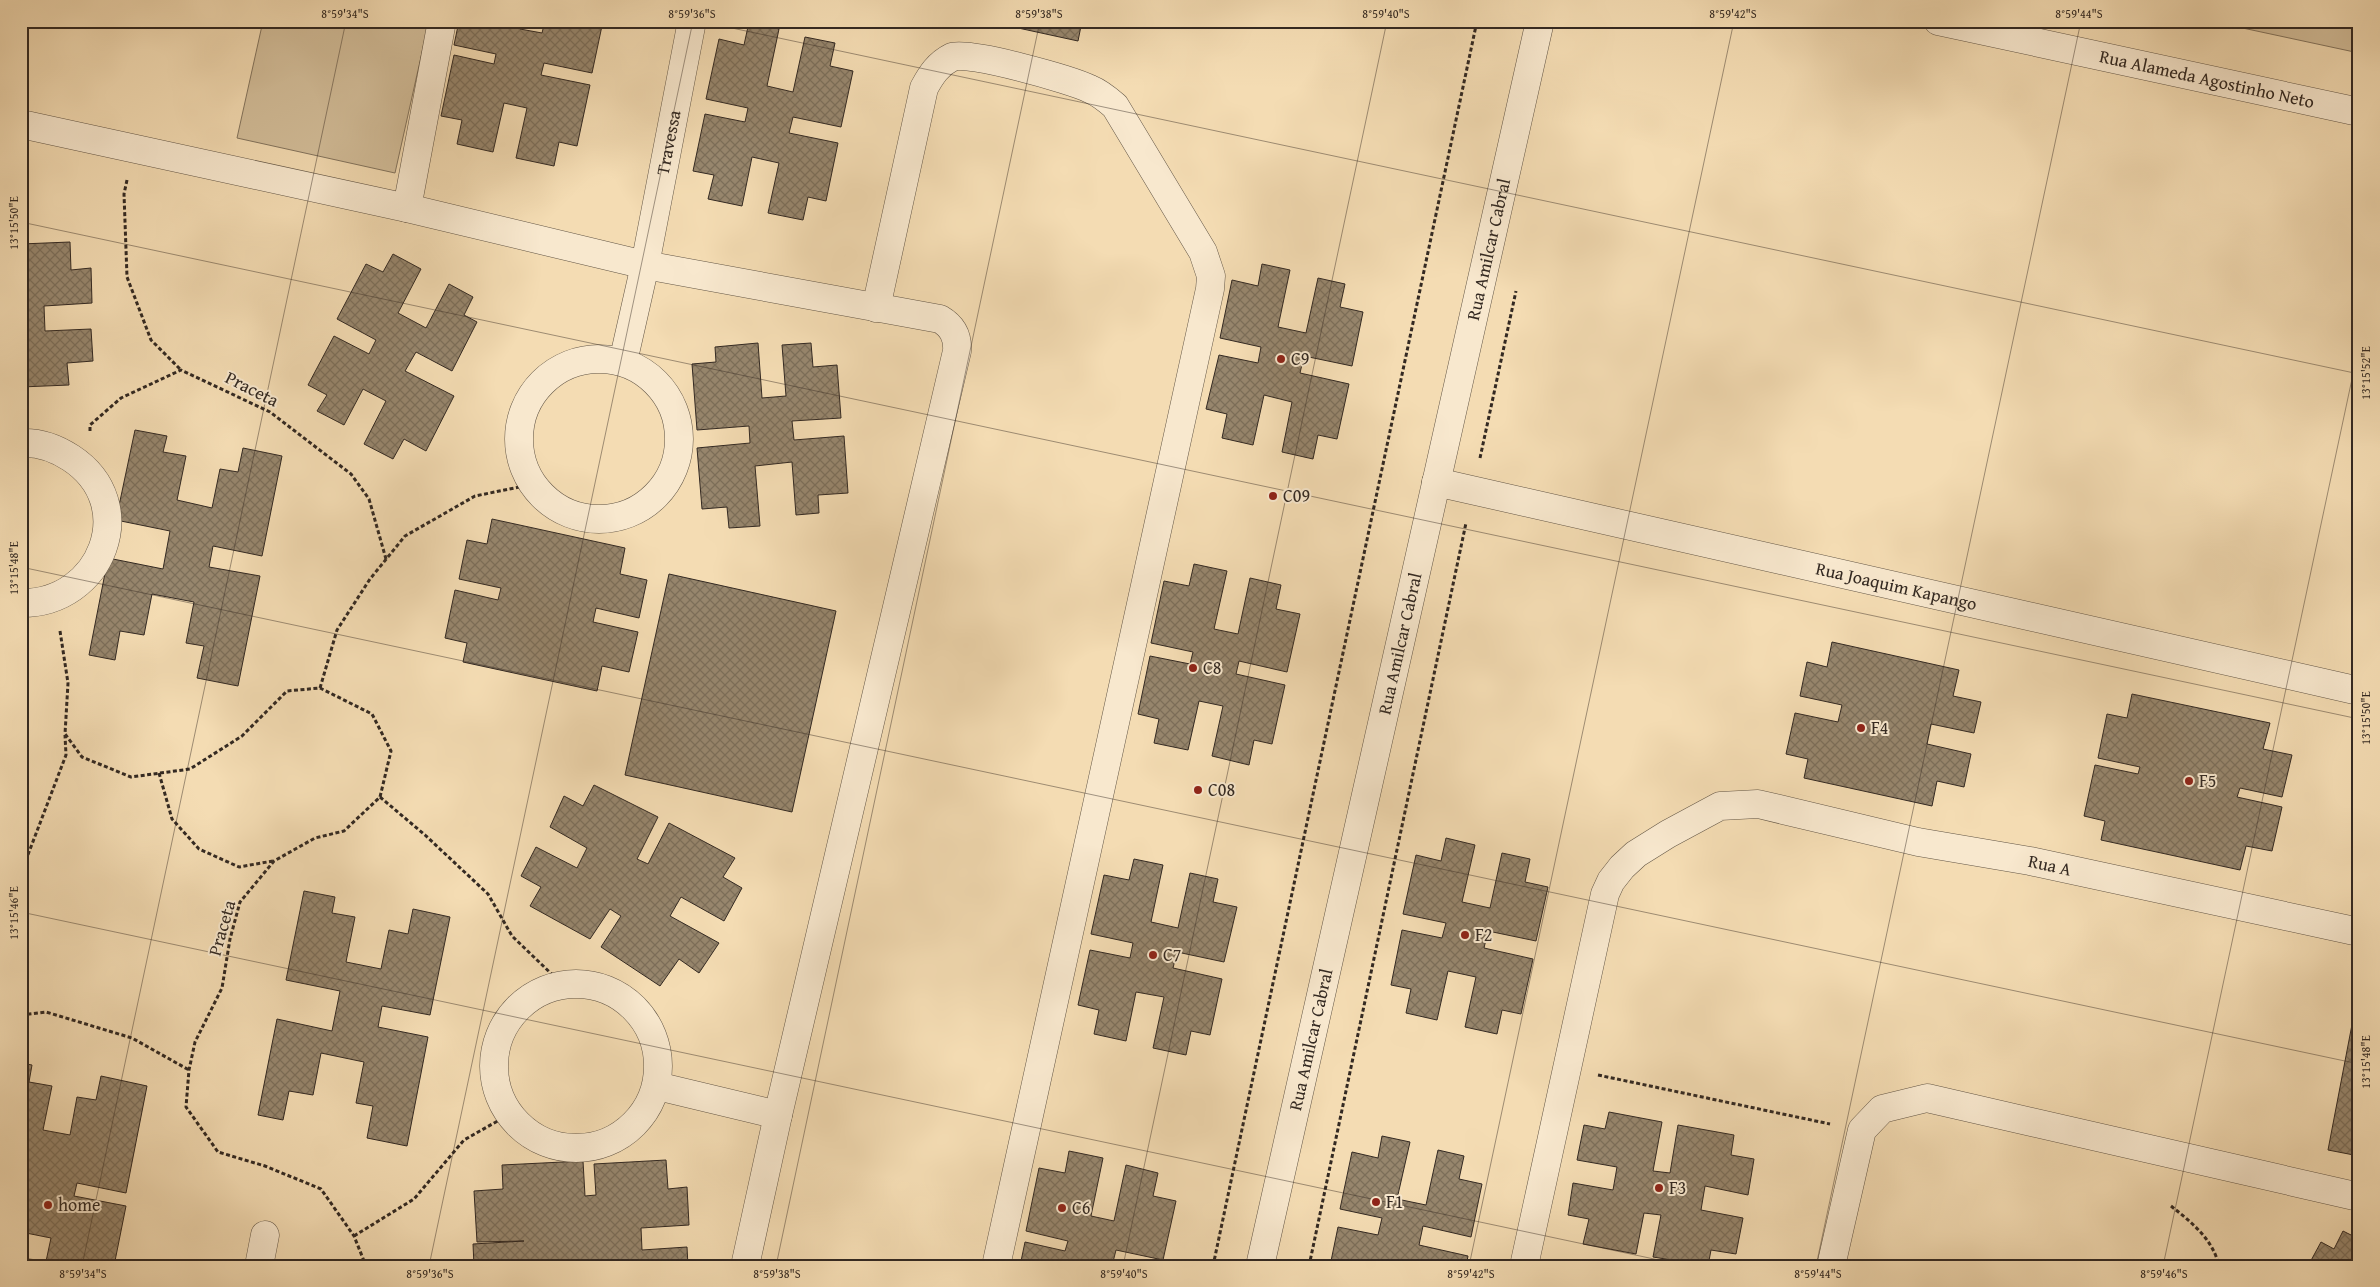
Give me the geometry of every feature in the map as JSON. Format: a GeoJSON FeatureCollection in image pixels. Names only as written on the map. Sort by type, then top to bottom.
{"type":"FeatureCollection","features":[{"type":"Feature","properties":{"kind":"street"},"geometry":{"type":"LineString","coordinates":[[407,208],[442,21]]}},
{"type":"Feature","properties":{"kind":"street","name":"Travessa"},"geometry":{"type":"LineString","coordinates":[[623,362],[645,265],[692,21]]}},
{"type":"Feature","properties":{"kind":"street","name":"Rua Amilcar Cabral"},"geometry":{"type":"LineString","coordinates":[[1260,1266],[1540,21]]}},
{"type":"Feature","properties":{"kind":"street","name":"Rua Alameda Agostinho Neto"},"geometry":{"type":"LineString","coordinates":[[1938,21],[2359,112]]}},
{"type":"Feature","properties":{"kind":"street"},"geometry":{"type":"LineString","coordinates":[[876,308],[924,88],[935,69],[953,56],[972,56],[1058,78],[1104,96],[1115,106],[1203,252],[1211,276],[1210,289],[996,1266]]}},
{"type":"Feature","properties":{"kind":"street"},"geometry":{"type":"LineString","coordinates":[[21,124],[407,208],[645,265],[940,319],[950,325],[957,342],[956,351],[778,1115],[745,1266]]}},
{"type":"Feature","properties":{"kind":"street"},"geometry":{"type":"LineString","coordinates":[[590,359],[623,362],[638,369],[659,386],[673,409],[679,433],[677,459],[666,483],[648,502],[616,518],[588,519],[568,514],[545,499],[526,475],[519,446],[523,413],[538,387],[563,368],[590,359]]}},
{"type":"Feature","properties":{"kind":"street"},"geometry":{"type":"LineString","coordinates":[[21,443],[56,448],[85,467],[101,490],[107,515],[105,543],[94,569],[74,589],[39,603],[21,603]]}},
{"type":"Feature","properties":{"kind":"street","name":"Rua Joaquim Kapango"},"geometry":{"type":"LineString","coordinates":[[1436,482],[2359,691]]}},
{"type":"Feature","properties":{"kind":"street","name":"Rua A"},"geometry":{"type":"LineString","coordinates":[[1524,1266],[1605,894],[1611,882],[1636,854],[1720,806],[1739,803],[1758,804],[1918,842],[2030,861],[2359,932]]}},
{"type":"Feature","properties":{"kind":"street"},"geometry":{"type":"LineString","coordinates":[[578,982],[606,988],[636,1008],[652,1031],[658,1057],[656,1086],[645,1112],[625,1133],[588,1148],[560,1147],[540,1140],[517,1124],[500,1098],[493,1070],[498,1039],[512,1014],[535,994],[562,984],[578,982]]}},
{"type":"Feature","properties":{"kind":"street"},"geometry":{"type":"LineString","coordinates":[[656,1086],[778,1115]]}},
{"type":"Feature","properties":{"kind":"street"},"geometry":{"type":"LineString","coordinates":[[1831,1266],[1862,1130],[1882,1109],[1926,1098],[2359,1197]]}},
{"type":"Feature","properties":{"kind":"street"},"geometry":{"type":"LineString","coordinates":[[259,1266],[265,1235]]}},
{"type":"Feature","properties":{"kind":"path"},"geometry":{"type":"LineString","coordinates":[[1213,1266],[1477,21]]}},
{"type":"Feature","properties":{"kind":"path","name":"Praceta"},"geometry":{"type":"LineString","coordinates":[[128,178],[124,194],[127,277],[151,340],[181,370],[270,412],[351,474],[369,499],[386,559]]}},
{"type":"Feature","properties":{"kind":"path"},"geometry":{"type":"LineString","coordinates":[[1308,1266],[1517,285]]}},
{"type":"Feature","properties":{"kind":"path"},"geometry":{"type":"LineString","coordinates":[[85,467],[90,425],[121,398],[181,370]]}},
{"type":"Feature","properties":{"kind":"path"},"geometry":{"type":"LineString","coordinates":[[320,688],[337,630],[370,578],[405,536],[475,496],[534,484]]}},
{"type":"Feature","properties":{"kind":"path"},"geometry":{"type":"LineString","coordinates":[[21,874],[66,755],[65,734],[68,683],[60,628],[74,589]]}},
{"type":"Feature","properties":{"kind":"path"},"geometry":{"type":"LineString","coordinates":[[65,734],[82,757],[131,777],[190,769],[242,736],[287,691],[320,688],[372,714],[391,751],[380,797],[425,835],[488,894],[512,936],[562,984]]}},
{"type":"Feature","properties":{"kind":"path"},"geometry":{"type":"LineString","coordinates":[[159,773],[172,819],[199,849],[239,867],[274,861]]}},
{"type":"Feature","properties":{"kind":"path","name":"Praceta"},"geometry":{"type":"LineString","coordinates":[[366,1266],[354,1236],[321,1189],[265,1166],[218,1152],[186,1107],[189,1070],[195,1042],[222,988],[230,939],[240,902],[274,861],[315,838],[344,831],[380,797]]}},
{"type":"Feature","properties":{"kind":"path"},"geometry":{"type":"LineString","coordinates":[[21,1015],[46,1012],[132,1038],[189,1070]]}},
{"type":"Feature","properties":{"kind":"path"},"geometry":{"type":"LineString","coordinates":[[1568,1069],[1862,1130]]}},
{"type":"Feature","properties":{"kind":"path"},"geometry":{"type":"LineString","coordinates":[[354,1236],[414,1199],[464,1140],[510,1114]]}},
{"type":"Feature","properties":{"kind":"path"},"geometry":{"type":"LineString","coordinates":[[2171,1206],[2198,1226],[2217,1258],[2219,1266]]}},
{"type":"Feature","properties":{"kind":"shaded area"},"geometry":{"type":"Polygon","coordinates":[[[263,21],[429,21],[395,173],[237,138],[263,21]]]}},
{"type":"Feature","properties":{"kind":"shaded area"},"geometry":{"type":"Polygon","coordinates":[[[2210,21],[2359,21],[2359,53],[2210,21]]]}},
{"type":"Feature","properties":{"kind":"building"},"geometry":{"type":"Polygon","coordinates":[[[459,21],[521,21],[520,29],[542,33],[545,21],[603,21],[592,73],[544,63],[541,75],[590,85],[577,146],[559,142],[554,166],[516,158],[527,108],[504,103],[493,152],[457,144],[462,120],[441,116],[454,55],[494,64],[496,54],[454,45],[459,21]]]}},
{"type":"Feature","properties":{"kind":"building"},"geometry":{"type":"Polygon","coordinates":[[[986,21],[1082,21],[1078,41],[986,21]]]}},
{"type":"Feature","properties":{"kind":"building"},"geometry":{"type":"Polygon","coordinates":[[[749,22],[779,29],[767,86],[793,92],[805,37],[835,43],[830,66],[853,71],[841,127],[793,117],[789,133],[838,143],[826,201],[808,197],[803,220],[768,213],[779,163],[752,157],[742,206],[708,199],[714,175],[693,171],[705,114],[745,122],[748,108],[706,99],[719,39],[744,45],[749,22]]]}},
{"type":"Feature","properties":{"kind":"building"},"geometry":{"type":"Polygon","coordinates":[[[70,242],[71,270],[91,268],[92,303],[44,306],[45,331],[91,329],[93,361],[67,363],[69,385],[21,387],[21,244],[70,242]]]}},
{"type":"Feature","properties":{"kind":"building"},"geometry":{"type":"Polygon","coordinates":[[[393,254],[421,269],[398,313],[426,328],[449,284],[473,297],[464,315],[477,322],[452,371],[416,352],[405,371],[454,396],[426,451],[404,439],[393,459],[364,444],[386,401],[363,389],[344,425],[317,411],[327,395],[308,385],[334,336],[369,354],[376,340],[337,319],[366,264],[383,272],[393,254]]]}},
{"type":"Feature","properties":{"kind":"building","name":"C9"},"geometry":{"type":"Polygon","coordinates":[[[1262,264],[1290,270],[1278,327],[1306,333],[1318,278],[1345,284],[1340,307],[1363,312],[1352,366],[1304,356],[1300,373],[1349,384],[1337,439],[1318,435],[1313,459],[1282,452],[1292,402],[1264,395],[1253,445],[1222,438],[1227,414],[1206,409],[1219,355],[1258,363],[1261,347],[1220,338],[1232,280],[1258,286],[1262,264]]]}},
{"type":"Feature","properties":{"kind":"building"},"geometry":{"type":"Polygon","coordinates":[[[758,343],[762,398],[786,396],[782,345],[811,343],[813,367],[837,365],[841,418],[792,421],[794,440],[844,436],[848,493],[818,495],[819,513],[796,515],[792,462],[755,466],[760,526],[729,528],[727,507],[702,509],[697,448],[750,443],[749,426],[697,430],[692,364],[716,362],[715,347],[758,343]]]}},
{"type":"Feature","properties":{"kind":"building"},"geometry":{"type":"Polygon","coordinates":[[[135,430],[167,436],[163,452],[186,456],[177,500],[212,508],[220,469],[238,472],[243,448],[282,456],[262,556],[213,546],[209,567],[260,576],[238,686],[197,678],[204,646],[186,643],[194,602],[152,594],[144,635],[120,631],[115,660],[89,655],[108,558],[163,569],[170,531],[116,520],[135,430]]]}},
{"type":"Feature","properties":{"kind":"building"},"geometry":{"type":"Polygon","coordinates":[[[492,519],[625,548],[620,574],[647,580],[639,618],[596,608],[593,622],[638,632],[629,672],[602,666],[597,691],[463,662],[467,643],[445,638],[455,590],[498,600],[501,588],[459,579],[467,540],[487,544],[492,519]]]}},
{"type":"Feature","properties":{"kind":"building","name":"C8"},"geometry":{"type":"Polygon","coordinates":[[[1194,564],[1227,571],[1214,629],[1238,634],[1250,578],[1281,585],[1276,609],[1300,614],[1287,672],[1239,661],[1236,674],[1285,685],[1272,744],[1254,740],[1249,765],[1212,756],[1223,706],[1199,701],[1188,750],[1154,743],[1159,719],[1138,714],[1150,656],[1190,664],[1193,652],[1151,643],[1164,581],[1189,586],[1194,564]]]}},
{"type":"Feature","properties":{"kind":"building"},"geometry":{"type":"Polygon","coordinates":[[[669,574],[836,611],[792,812],[625,775],[669,574]]]}},
{"type":"Feature","properties":{"kind":"building","name":"F4"},"geometry":{"type":"Polygon","coordinates":[[[1832,642],[1959,670],[1953,696],[1981,702],[1974,733],[1931,724],[1927,744],[1971,754],[1964,787],[1937,781],[1932,806],[1804,778],[1808,759],[1786,754],[1795,713],[1838,722],[1842,705],[1800,696],[1807,662],[1827,667],[1832,642]]]}},
{"type":"Feature","properties":{"kind":"building","name":"F5"},"geometry":{"type":"Polygon","coordinates":[[[2132,694],[2270,723],[2263,749],[2292,755],[2282,797],[2240,788],[2237,797],[2282,807],[2272,851],[2246,846],[2240,870],[2101,840],[2105,821],[2084,816],[2095,765],[2138,774],[2140,767],[2098,758],[2107,714],[2127,718],[2132,694]]]}},
{"type":"Feature","properties":{"kind":"building"},"geometry":{"type":"Polygon","coordinates":[[[594,785],[658,817],[637,859],[648,864],[669,823],[735,858],[723,877],[742,888],[724,921],[681,897],[670,916],[719,943],[699,973],[679,959],[660,986],[601,947],[621,916],[610,909],[590,939],[530,906],[541,887],[521,876],[536,847],[577,868],[587,848],[550,827],[564,796],[583,806],[594,785]]]}},
{"type":"Feature","properties":{"kind":"building","name":"F2"},"geometry":{"type":"Polygon","coordinates":[[[1446,838],[1475,845],[1462,902],[1490,908],[1502,853],[1530,859],[1525,882],[1548,887],[1536,941],[1488,931],[1484,948],[1533,959],[1521,1014],[1502,1010],[1497,1034],[1465,1027],[1476,977],[1448,971],[1437,1020],[1406,1013],[1411,989],[1391,985],[1402,930],[1442,938],[1446,923],[1403,914],[1416,855],[1441,861],[1446,838]]]}},
{"type":"Feature","properties":{"kind":"building","name":"C7"},"geometry":{"type":"Polygon","coordinates":[[[1134,859],[1163,865],[1151,922],[1178,928],[1190,873],[1218,879],[1213,902],[1237,907],[1224,962],[1177,952],[1173,968],[1222,979],[1210,1035],[1191,1031],[1186,1055],[1153,1048],[1164,997],[1136,992],[1126,1041],[1094,1034],[1099,1010],[1078,1005],[1090,950],[1130,958],[1133,943],[1091,934],[1104,875],[1129,880],[1134,859]]]}},
{"type":"Feature","properties":{"kind":"building"},"geometry":{"type":"Polygon","coordinates":[[[304,891],[335,897],[332,913],[355,917],[346,962],[381,969],[389,930],[408,934],[413,909],[450,917],[430,1015],[382,1006],[378,1027],[428,1037],[407,1146],[367,1138],[373,1106],[356,1103],[364,1062],[321,1053],[313,1095],[289,1091],[283,1120],[258,1115],[277,1019],[332,1031],[340,991],[286,980],[304,891]]]}},
{"type":"Feature","properties":{"kind":"building"},"geometry":{"type":"Polygon","coordinates":[[[2359,988],[2359,1156],[2328,1150],[2359,988]]]}},
{"type":"Feature","properties":{"kind":"building"},"geometry":{"type":"Polygon","coordinates":[[[21,1063],[32,1065],[29,1082],[52,1086],[43,1130],[70,1135],[77,1097],[96,1100],[101,1076],[147,1086],[126,1193],[77,1183],[74,1196],[126,1206],[114,1266],[45,1266],[51,1238],[21,1232],[21,1194],[27,1167],[21,1166],[21,1063]]]}},
{"type":"Feature","properties":{"kind":"building","name":"F3"},"geometry":{"type":"Polygon","coordinates":[[[1609,1112],[1662,1122],[1653,1171],[1670,1173],[1678,1125],[1734,1135],[1731,1155],[1754,1159],[1748,1195],[1705,1186],[1701,1210],[1743,1218],[1736,1254],[1711,1250],[1708,1266],[1653,1257],[1661,1215],[1644,1213],[1636,1254],[1583,1244],[1589,1219],[1568,1215],[1573,1183],[1613,1190],[1617,1167],[1577,1160],[1584,1125],[1605,1129],[1609,1112]]]}},
{"type":"Feature","properties":{"kind":"building","name":"F1"},"geometry":{"type":"Polygon","coordinates":[[[1382,1136],[1410,1142],[1397,1199],[1426,1205],[1438,1150],[1464,1156],[1459,1179],[1482,1184],[1471,1237],[1423,1226],[1419,1245],[1468,1256],[1466,1266],[1330,1266],[1338,1227],[1378,1235],[1382,1218],[1340,1209],[1352,1152],[1378,1158],[1382,1136]]]}},
{"type":"Feature","properties":{"kind":"building","name":"C6"},"geometry":{"type":"Polygon","coordinates":[[[1069,1151],[1103,1158],[1091,1216],[1114,1221],[1126,1165],[1158,1173],[1153,1196],[1176,1201],[1163,1260],[1116,1250],[1113,1262],[1132,1266],[1020,1266],[1025,1242],[1065,1251],[1068,1241],[1026,1231],[1039,1168],[1065,1173],[1069,1151]]]}},
{"type":"Feature","properties":{"kind":"building"},"geometry":{"type":"Polygon","coordinates":[[[666,1160],[668,1189],[687,1187],[689,1225],[641,1228],[642,1250],[687,1247],[688,1266],[474,1266],[473,1244],[524,1241],[477,1242],[474,1191],[503,1189],[502,1165],[583,1161],[585,1196],[596,1195],[594,1164],[666,1160]]]}},
{"type":"Feature","properties":{"kind":"building"},"geometry":{"type":"Polygon","coordinates":[[[2343,1231],[2359,1239],[2359,1266],[2308,1266],[2321,1242],[2334,1249],[2343,1231]]]}},
{"type":"Feature","properties":{"kind":"place","name":"C9"},"geometry":{"type":"Point","coordinates":[1281,359]}},
{"type":"Feature","properties":{"kind":"place","name":"C09"},"geometry":{"type":"Point","coordinates":[1273,496]}},
{"type":"Feature","properties":{"kind":"place","name":"C8"},"geometry":{"type":"Point","coordinates":[1193,668]}},
{"type":"Feature","properties":{"kind":"place","name":"F4"},"geometry":{"type":"Point","coordinates":[1861,728]}},
{"type":"Feature","properties":{"kind":"place","name":"F5"},"geometry":{"type":"Point","coordinates":[2189,781]}},
{"type":"Feature","properties":{"kind":"place","name":"C08"},"geometry":{"type":"Point","coordinates":[1198,790]}},
{"type":"Feature","properties":{"kind":"place","name":"F2"},"geometry":{"type":"Point","coordinates":[1465,935]}},
{"type":"Feature","properties":{"kind":"place","name":"C7"},"geometry":{"type":"Point","coordinates":[1153,955]}},
{"type":"Feature","properties":{"kind":"place","name":"F3"},"geometry":{"type":"Point","coordinates":[1659,1188]}},
{"type":"Feature","properties":{"kind":"place","name":"F1"},"geometry":{"type":"Point","coordinates":[1376,1202]}},
{"type":"Feature","properties":{"kind":"place","name":"home"},"geometry":{"type":"Point","coordinates":[48,1205]}},
{"type":"Feature","properties":{"kind":"place","name":"C6"},"geometry":{"type":"Point","coordinates":[1062,1208]}}]}
